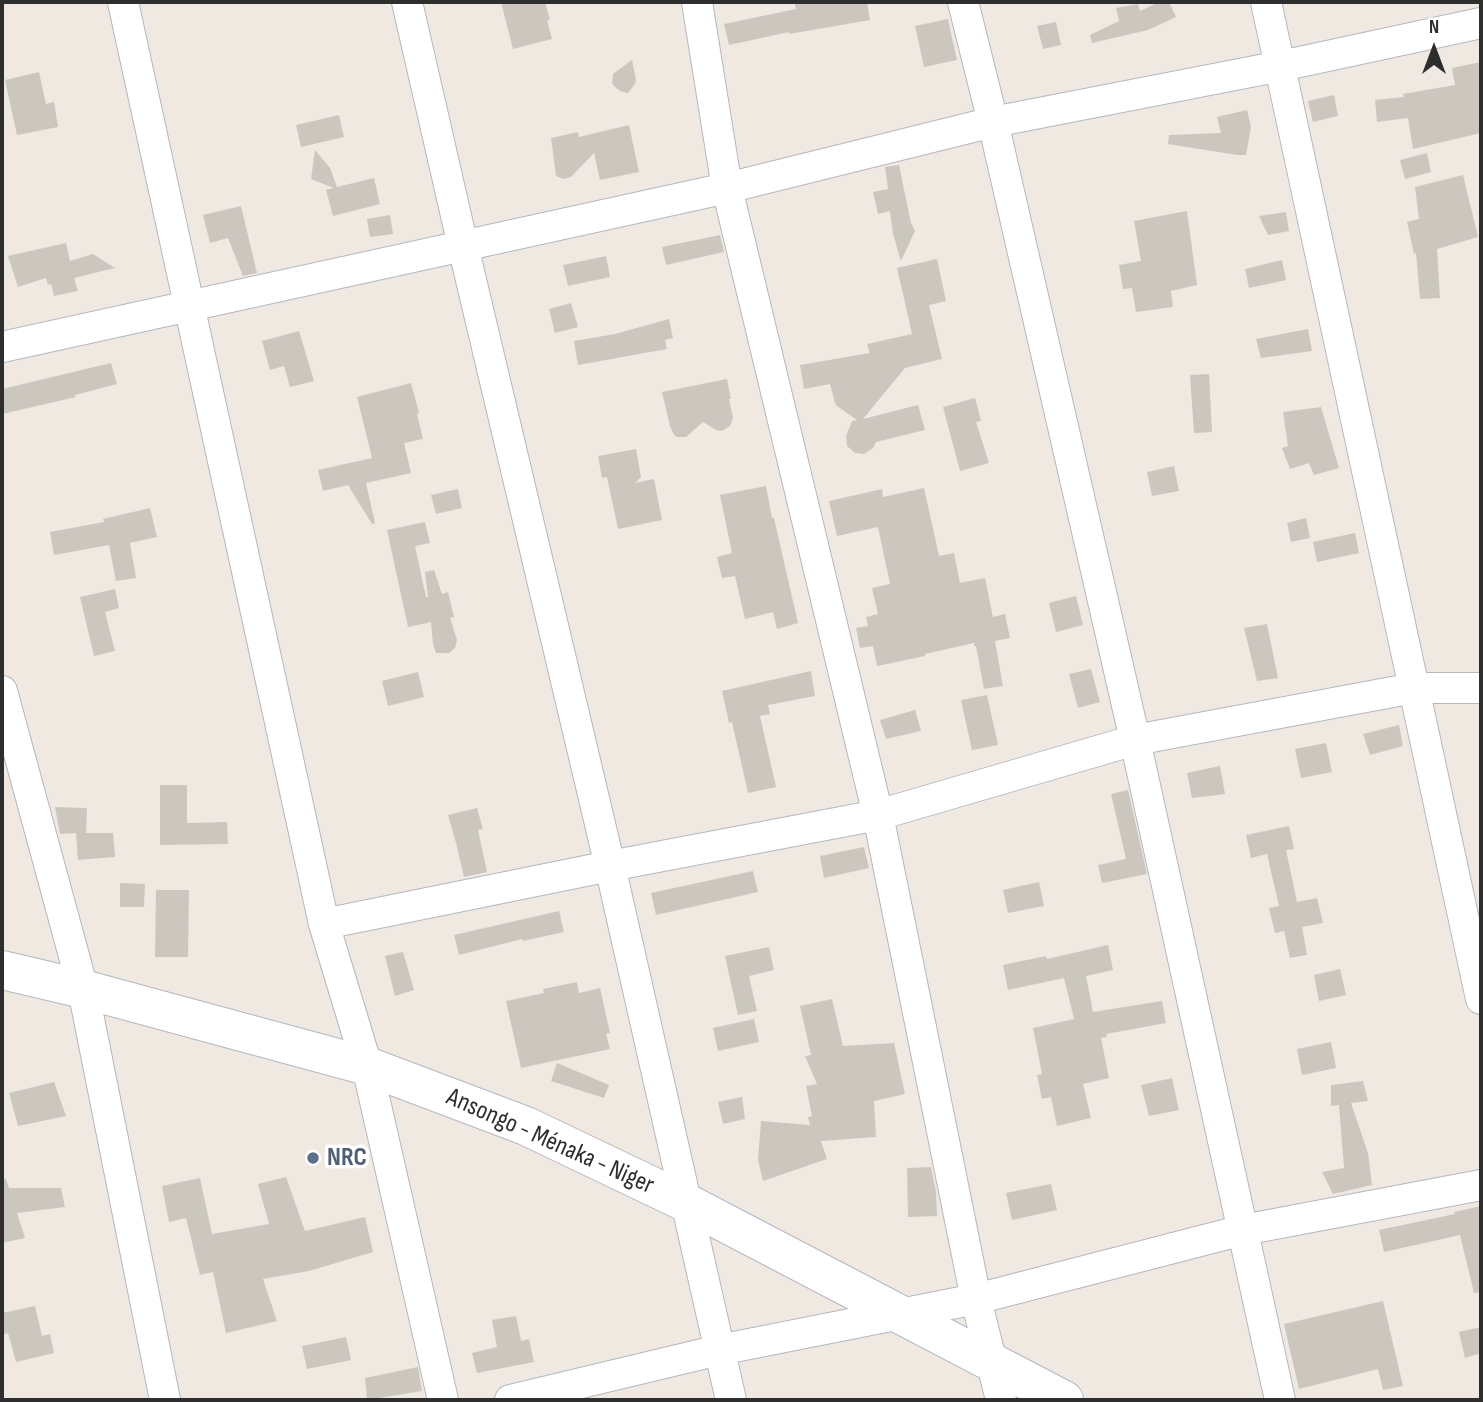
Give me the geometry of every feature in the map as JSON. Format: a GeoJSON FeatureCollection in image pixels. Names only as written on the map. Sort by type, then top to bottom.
{"type":"FeatureCollection","features":[{"type":"Feature","properties":{"kind":"main road","name":"Ansongo - Ménaka - Niger"},"geometry":{"type":"LineString","coordinates":[[2,970],[83,989],[367,1066],[526,1126],[685,1202],[1063,1400]]}},
{"type":"Feature","properties":{"kind":"street"},"geometry":{"type":"LineString","coordinates":[[123,2],[324,924],[367,1066],[443,1400]]}},
{"type":"Feature","properties":{"kind":"street"},"geometry":{"type":"LineString","coordinates":[[407,2],[610,866],[730,1400]]}},
{"type":"Feature","properties":{"kind":"street"},"geometry":{"type":"LineString","coordinates":[[697,2],[727,188],[878,816],[976,1299],[1001,1400]]}},
{"type":"Feature","properties":{"kind":"street"},"geometry":{"type":"LineString","coordinates":[[962,2],[993,122],[1135,740],[1280,1400]]}},
{"type":"Feature","properties":{"kind":"street"},"geometry":{"type":"LineString","coordinates":[[1266,2],[1481,999]]}},
{"type":"Feature","properties":{"kind":"street"},"geometry":{"type":"LineString","coordinates":[[2,347],[727,188],[993,122],[1281,66],[1481,23]]}},
{"type":"Feature","properties":{"kind":"street"},"geometry":{"type":"LineString","coordinates":[[324,924],[610,866],[878,816],[1135,740],[1414,688],[1481,688]]}},
{"type":"Feature","properties":{"kind":"street"},"geometry":{"type":"LineString","coordinates":[[2,691],[83,989],[165,1400]]}},
{"type":"Feature","properties":{"kind":"street"},"geometry":{"type":"LineString","coordinates":[[510,1400],[719,1350],[976,1299],[1243,1230],[1481,1185]]}},
{"type":"Feature","properties":{"kind":"building"},"geometry":{"type":"Polygon","coordinates":[[[501,2],[545,2],[552,39],[513,49],[501,2]]]}},
{"type":"Feature","properties":{"kind":"building"},"geometry":{"type":"Polygon","coordinates":[[[794,2],[867,2],[870,20],[789,32],[729,45],[724,24],[796,9],[794,2]]]}},
{"type":"Feature","properties":{"kind":"building"},"geometry":{"type":"Polygon","coordinates":[[[1159,2],[1169,2],[1176,17],[1148,30],[1092,43],[1090,35],[1119,21],[1116,8],[1138,4],[1140,11],[1159,2]]]}},
{"type":"Feature","properties":{"kind":"building"},"geometry":{"type":"Polygon","coordinates":[[[948,19],[957,60],[924,67],[915,26],[948,19]]]}},
{"type":"Feature","properties":{"kind":"building"},"geometry":{"type":"Polygon","coordinates":[[[1056,22],[1061,45],[1043,49],[1037,26],[1056,22]]]}},
{"type":"Feature","properties":{"kind":"building"},"geometry":{"type":"Polygon","coordinates":[[[632,60],[635,84],[628,93],[620,91],[612,83],[613,74],[632,60]]]}},
{"type":"Feature","properties":{"kind":"building"},"geometry":{"type":"Polygon","coordinates":[[[1481,62],[1481,133],[1413,149],[1408,118],[1377,122],[1375,100],[1404,97],[1403,94],[1455,85],[1452,68],[1481,62]]]}},
{"type":"Feature","properties":{"kind":"building"},"geometry":{"type":"Polygon","coordinates":[[[39,72],[46,104],[54,102],[58,127],[17,135],[5,80],[39,72]]]}},
{"type":"Feature","properties":{"kind":"building"},"geometry":{"type":"Polygon","coordinates":[[[1334,95],[1338,116],[1313,122],[1308,101],[1334,95]]]}},
{"type":"Feature","properties":{"kind":"building"},"geometry":{"type":"Polygon","coordinates":[[[1247,110],[1251,127],[1246,155],[1168,144],[1169,135],[1221,133],[1217,117],[1247,110]]]}},
{"type":"Feature","properties":{"kind":"building"},"geometry":{"type":"Polygon","coordinates":[[[339,115],[344,137],[301,147],[296,125],[339,115]]]}},
{"type":"Feature","properties":{"kind":"building"},"geometry":{"type":"Polygon","coordinates":[[[629,125],[639,172],[600,180],[594,153],[571,177],[564,179],[556,176],[551,138],[578,132],[579,137],[629,125]]]}},
{"type":"Feature","properties":{"kind":"building"},"geometry":{"type":"Polygon","coordinates":[[[315,150],[330,168],[337,187],[374,178],[380,204],[333,216],[326,190],[334,188],[311,179],[315,150]]]}},
{"type":"Feature","properties":{"kind":"building"},"geometry":{"type":"Polygon","coordinates":[[[1427,153],[1431,172],[1405,179],[1400,160],[1427,153]]]}},
{"type":"Feature","properties":{"kind":"building"},"geometry":{"type":"Polygon","coordinates":[[[899,165],[915,231],[901,261],[890,211],[878,214],[873,192],[888,189],[885,167],[899,165]]]}},
{"type":"Feature","properties":{"kind":"building"},"geometry":{"type":"Polygon","coordinates":[[[1463,175],[1478,237],[1437,249],[1440,298],[1420,299],[1416,253],[1414,254],[1407,222],[1419,219],[1415,187],[1463,175]]]}},
{"type":"Feature","properties":{"kind":"building"},"geometry":{"type":"Polygon","coordinates":[[[241,206],[257,273],[243,276],[228,238],[210,243],[203,215],[241,206]]]}},
{"type":"Feature","properties":{"kind":"building"},"geometry":{"type":"Polygon","coordinates":[[[1187,211],[1197,285],[1171,291],[1173,307],[1136,312],[1132,288],[1123,289],[1119,265],[1141,261],[1134,221],[1187,211]]]}},
{"type":"Feature","properties":{"kind":"building"},"geometry":{"type":"Polygon","coordinates":[[[1286,212],[1289,231],[1268,235],[1259,216],[1286,212]]]}},
{"type":"Feature","properties":{"kind":"building"},"geometry":{"type":"Polygon","coordinates":[[[390,215],[393,234],[370,237],[367,219],[390,215]]]}},
{"type":"Feature","properties":{"kind":"building"},"geometry":{"type":"Polygon","coordinates":[[[720,235],[724,252],[666,265],[662,247],[720,235]]]}},
{"type":"Feature","properties":{"kind":"building"},"geometry":{"type":"Polygon","coordinates":[[[66,243],[70,261],[93,254],[115,268],[74,278],[78,291],[54,296],[51,284],[48,285],[46,278],[18,287],[8,256],[66,243]]]}},
{"type":"Feature","properties":{"kind":"building"},"geometry":{"type":"Polygon","coordinates":[[[606,256],[610,277],[568,286],[563,265],[606,256]]]}},
{"type":"Feature","properties":{"kind":"building"},"geometry":{"type":"Polygon","coordinates":[[[937,259],[946,301],[929,305],[942,359],[905,368],[863,419],[918,405],[925,430],[876,442],[873,448],[864,454],[855,453],[847,446],[846,436],[852,421],[857,420],[837,406],[830,384],[804,389],[800,365],[870,353],[867,344],[912,334],[897,268],[937,259]]]}},
{"type":"Feature","properties":{"kind":"building"},"geometry":{"type":"Polygon","coordinates":[[[1282,260],[1286,280],[1249,288],[1245,269],[1282,260]]]}},
{"type":"Feature","properties":{"kind":"building"},"geometry":{"type":"Polygon","coordinates":[[[571,303],[578,327],[555,333],[549,309],[571,303]]]}},
{"type":"Feature","properties":{"kind":"building"},"geometry":{"type":"Polygon","coordinates":[[[669,319],[673,338],[665,340],[667,349],[578,365],[574,341],[615,334],[669,319]]]}},
{"type":"Feature","properties":{"kind":"building"},"geometry":{"type":"Polygon","coordinates":[[[1308,329],[1312,351],[1261,358],[1256,339],[1308,329]]]}},
{"type":"Feature","properties":{"kind":"building"},"geometry":{"type":"Polygon","coordinates":[[[299,331],[314,381],[290,387],[284,366],[270,370],[262,341],[299,331]]]}},
{"type":"Feature","properties":{"kind":"building"},"geometry":{"type":"Polygon","coordinates":[[[111,363],[117,384],[75,395],[76,397],[2,414],[2,389],[111,363]]]}},
{"type":"Feature","properties":{"kind":"building"},"geometry":{"type":"Polygon","coordinates":[[[1209,374],[1212,432],[1194,433],[1190,375],[1209,374]]]}},
{"type":"Feature","properties":{"kind":"building"},"geometry":{"type":"Polygon","coordinates":[[[727,379],[733,418],[730,426],[722,431],[703,422],[686,437],[674,435],[662,392],[727,379]]]}},
{"type":"Feature","properties":{"kind":"building"},"geometry":{"type":"Polygon","coordinates":[[[411,383],[423,439],[404,443],[411,473],[366,483],[375,523],[372,524],[348,485],[323,491],[318,470],[372,458],[357,397],[411,383]]]}},
{"type":"Feature","properties":{"kind":"building"},"geometry":{"type":"Polygon","coordinates":[[[975,398],[981,421],[976,422],[989,463],[960,471],[943,407],[975,398]]]}},
{"type":"Feature","properties":{"kind":"building"},"geometry":{"type":"Polygon","coordinates":[[[1321,407],[1339,468],[1314,475],[1309,463],[1290,469],[1282,448],[1288,446],[1283,412],[1321,407]]]}},
{"type":"Feature","properties":{"kind":"building"},"geometry":{"type":"Polygon","coordinates":[[[636,449],[641,477],[635,483],[654,479],[662,520],[618,529],[607,477],[602,478],[598,456],[636,449]]]}},
{"type":"Feature","properties":{"kind":"building"},"geometry":{"type":"Polygon","coordinates":[[[1174,466],[1179,491],[1152,496],[1147,472],[1174,466]]]}},
{"type":"Feature","properties":{"kind":"building"},"geometry":{"type":"Polygon","coordinates":[[[766,486],[798,623],[777,629],[773,612],[745,619],[735,576],[722,578],[717,557],[732,553],[720,495],[766,486]]]}},
{"type":"Feature","properties":{"kind":"building"},"geometry":{"type":"Polygon","coordinates":[[[924,488],[939,556],[954,553],[960,583],[985,578],[993,617],[1005,614],[1010,638],[995,641],[1003,686],[984,689],[974,643],[877,666],[873,646],[860,648],[856,628],[868,626],[866,617],[878,614],[872,588],[890,584],[878,527],[837,536],[829,501],[882,489],[883,497],[924,488]]]}},
{"type":"Feature","properties":{"kind":"building"},"geometry":{"type":"Polygon","coordinates":[[[458,489],[462,508],[436,514],[431,495],[458,489]]]}},
{"type":"Feature","properties":{"kind":"building"},"geometry":{"type":"Polygon","coordinates":[[[150,508],[157,537],[130,543],[136,578],[116,581],[109,545],[54,555],[50,532],[104,522],[103,519],[150,508]]]}},
{"type":"Feature","properties":{"kind":"building"},"geometry":{"type":"Polygon","coordinates":[[[1306,518],[1310,538],[1291,542],[1287,523],[1306,518]]]}},
{"type":"Feature","properties":{"kind":"building"},"geometry":{"type":"Polygon","coordinates":[[[425,522],[430,543],[415,546],[426,597],[425,572],[434,570],[442,594],[448,592],[454,617],[450,618],[457,640],[455,648],[449,653],[436,653],[431,622],[408,627],[387,530],[425,522]]]}},
{"type":"Feature","properties":{"kind":"building"},"geometry":{"type":"Polygon","coordinates":[[[1355,533],[1359,553],[1317,562],[1313,542],[1355,533]]]}},
{"type":"Feature","properties":{"kind":"building"},"geometry":{"type":"Polygon","coordinates":[[[115,589],[119,608],[105,612],[115,651],[94,656],[80,597],[115,589]]]}},
{"type":"Feature","properties":{"kind":"building"},"geometry":{"type":"Polygon","coordinates":[[[1076,596],[1083,625],[1056,632],[1049,603],[1076,596]]]}},
{"type":"Feature","properties":{"kind":"building"},"geometry":{"type":"Polygon","coordinates":[[[1267,624],[1278,678],[1257,681],[1244,628],[1267,624]]]}},
{"type":"Feature","properties":{"kind":"building"},"geometry":{"type":"Polygon","coordinates":[[[1091,669],[1100,702],[1078,708],[1069,674],[1091,669]]]}},
{"type":"Feature","properties":{"kind":"building"},"geometry":{"type":"Polygon","coordinates":[[[811,671],[815,696],[768,705],[770,714],[760,716],[776,787],[748,793],[722,691],[811,671]]]}},
{"type":"Feature","properties":{"kind":"building"},"geometry":{"type":"Polygon","coordinates":[[[418,672],[424,697],[388,706],[382,681],[418,672]]]}},
{"type":"Feature","properties":{"kind":"building"},"geometry":{"type":"Polygon","coordinates":[[[987,695],[998,745],[972,750],[961,700],[987,695]]]}},
{"type":"Feature","properties":{"kind":"building"},"geometry":{"type":"Polygon","coordinates":[[[915,710],[921,731],[886,739],[880,720],[915,710]]]}},
{"type":"Feature","properties":{"kind":"building"},"geometry":{"type":"Polygon","coordinates":[[[1399,725],[1403,746],[1370,755],[1363,734],[1399,725]]]}},
{"type":"Feature","properties":{"kind":"building"},"geometry":{"type":"Polygon","coordinates":[[[1326,743],[1332,772],[1301,778],[1295,749],[1326,743]]]}},
{"type":"Feature","properties":{"kind":"building"},"geometry":{"type":"Polygon","coordinates":[[[1220,766],[1225,794],[1192,798],[1187,773],[1220,766]]]}},
{"type":"Feature","properties":{"kind":"building"},"geometry":{"type":"Polygon","coordinates":[[[160,785],[187,785],[187,823],[227,822],[228,844],[160,845],[160,785]]]}},
{"type":"Feature","properties":{"kind":"building"},"geometry":{"type":"Polygon","coordinates":[[[1128,790],[1147,874],[1102,883],[1098,865],[1126,859],[1111,794],[1128,790]]]}},
{"type":"Feature","properties":{"kind":"building"},"geometry":{"type":"Polygon","coordinates":[[[55,807],[87,808],[86,833],[113,833],[115,857],[78,860],[76,833],[60,834],[55,807]]]}},
{"type":"Feature","properties":{"kind":"building"},"geometry":{"type":"Polygon","coordinates":[[[477,808],[483,829],[478,830],[487,872],[464,877],[448,815],[477,808]]]}},
{"type":"Feature","properties":{"kind":"building"},"geometry":{"type":"Polygon","coordinates":[[[1289,826],[1294,849],[1286,850],[1297,902],[1317,898],[1323,923],[1302,927],[1307,955],[1290,958],[1284,931],[1275,933],[1269,908],[1279,906],[1267,854],[1251,858],[1246,835],[1289,826]]]}},
{"type":"Feature","properties":{"kind":"building"},"geometry":{"type":"Polygon","coordinates":[[[864,847],[869,868],[824,878],[820,856],[864,847]]]}},
{"type":"Feature","properties":{"kind":"building"},"geometry":{"type":"Polygon","coordinates":[[[753,871],[758,892],[656,915],[651,893],[753,871]]]}},
{"type":"Feature","properties":{"kind":"building"},"geometry":{"type":"Polygon","coordinates":[[[1039,882],[1044,906],[1008,913],[1003,890],[1039,882]]]}},
{"type":"Feature","properties":{"kind":"building"},"geometry":{"type":"Polygon","coordinates":[[[120,883],[145,884],[144,907],[120,907],[120,883]]]}},
{"type":"Feature","properties":{"kind":"building"},"geometry":{"type":"Polygon","coordinates":[[[156,890],[189,890],[188,957],[155,957],[156,890]]]}},
{"type":"Feature","properties":{"kind":"building"},"geometry":{"type":"Polygon","coordinates":[[[559,911],[564,932],[523,941],[522,939],[459,955],[454,935],[559,911]]]}},
{"type":"Feature","properties":{"kind":"building"},"geometry":{"type":"Polygon","coordinates":[[[1108,945],[1113,970],[1086,976],[1093,1012],[1162,1001],[1166,1023],[1106,1034],[1107,1037],[1101,1038],[1109,1078],[1083,1084],[1091,1118],[1057,1126],[1051,1097],[1042,1099],[1037,1075],[1042,1074],[1033,1028],[1074,1019],[1064,978],[1008,990],[1003,965],[1046,956],[1047,959],[1108,945]]]}},
{"type":"Feature","properties":{"kind":"building"},"geometry":{"type":"Polygon","coordinates":[[[769,947],[774,970],[749,976],[757,1011],[738,1015],[725,956],[769,947]]]}},
{"type":"Feature","properties":{"kind":"building"},"geometry":{"type":"Polygon","coordinates":[[[403,952],[414,990],[395,996],[385,956],[403,952]]]}},
{"type":"Feature","properties":{"kind":"building"},"geometry":{"type":"Polygon","coordinates":[[[1340,969],[1346,995],[1319,1001],[1314,975],[1340,969]]]}},
{"type":"Feature","properties":{"kind":"building"},"geometry":{"type":"Polygon","coordinates":[[[577,982],[579,993],[600,988],[610,1033],[606,1034],[610,1049],[521,1068],[506,1001],[577,982]]]}},
{"type":"Feature","properties":{"kind":"building"},"geometry":{"type":"Polygon","coordinates":[[[832,999],[843,1046],[894,1043],[905,1094],[874,1101],[876,1137],[821,1141],[827,1159],[763,1181],[758,1160],[761,1121],[810,1125],[808,1117],[812,1116],[806,1086],[817,1084],[805,1056],[811,1055],[800,1006],[832,999]]]}},
{"type":"Feature","properties":{"kind":"building"},"geometry":{"type":"Polygon","coordinates":[[[754,1019],[759,1042],[718,1051],[713,1028],[754,1019]]]}},
{"type":"Feature","properties":{"kind":"building"},"geometry":{"type":"Polygon","coordinates":[[[1331,1042],[1336,1068],[1302,1075],[1297,1049],[1331,1042]]]}},
{"type":"Feature","properties":{"kind":"building"},"geometry":{"type":"Polygon","coordinates":[[[557,1063],[609,1085],[604,1098],[551,1081],[557,1063]]]}},
{"type":"Feature","properties":{"kind":"building"},"geometry":{"type":"Polygon","coordinates":[[[1172,1078],[1179,1110],[1149,1116],[1141,1085],[1172,1078]]]}},
{"type":"Feature","properties":{"kind":"building"},"geometry":{"type":"Polygon","coordinates":[[[1363,1081],[1368,1101],[1351,1103],[1368,1153],[1372,1185],[1333,1194],[1322,1172],[1344,1168],[1339,1105],[1331,1106],[1331,1085],[1363,1081]]]}},
{"type":"Feature","properties":{"kind":"building"},"geometry":{"type":"Polygon","coordinates":[[[54,1082],[66,1116],[18,1126],[9,1093],[54,1082]]]}},
{"type":"Feature","properties":{"kind":"building"},"geometry":{"type":"Polygon","coordinates":[[[742,1097],[745,1119],[723,1124],[718,1102],[742,1097]]]}},
{"type":"Feature","properties":{"kind":"building"},"geometry":{"type":"Polygon","coordinates":[[[931,1167],[937,1216],[908,1217],[907,1168],[931,1167]]]}},
{"type":"Feature","properties":{"kind":"building"},"geometry":{"type":"Polygon","coordinates":[[[286,1177],[305,1231],[365,1217],[373,1252],[309,1271],[263,1279],[277,1321],[226,1333],[213,1272],[200,1275],[186,1218],[169,1222],[162,1186],[200,1178],[212,1234],[269,1224],[258,1184],[286,1177]]]}},
{"type":"Feature","properties":{"kind":"building"},"geometry":{"type":"Polygon","coordinates":[[[6,1179],[9,1188],[61,1188],[65,1207],[17,1213],[25,1238],[2,1243],[2,1180],[6,1179]]]}},
{"type":"Feature","properties":{"kind":"building"},"geometry":{"type":"Polygon","coordinates":[[[1051,1184],[1057,1210],[1012,1220],[1006,1193],[1051,1184]]]}},
{"type":"Feature","properties":{"kind":"building"},"geometry":{"type":"Polygon","coordinates":[[[1481,1206],[1481,1292],[1474,1293],[1460,1235],[1384,1252],[1379,1230],[1481,1206]]]}},
{"type":"Feature","properties":{"kind":"building"},"geometry":{"type":"Polygon","coordinates":[[[1383,1301],[1403,1386],[1383,1390],[1378,1369],[1299,1389],[1284,1324],[1383,1301]]]}},
{"type":"Feature","properties":{"kind":"building"},"geometry":{"type":"Polygon","coordinates":[[[35,1306],[42,1336],[50,1334],[54,1353],[16,1362],[8,1333],[2,1335],[2,1313],[35,1306]]]}},
{"type":"Feature","properties":{"kind":"building"},"geometry":{"type":"Polygon","coordinates":[[[516,1316],[521,1341],[529,1339],[534,1362],[477,1373],[472,1353],[497,1347],[492,1320],[516,1316]]]}},
{"type":"Feature","properties":{"kind":"building"},"geometry":{"type":"Polygon","coordinates":[[[1481,1327],[1481,1353],[1465,1358],[1459,1332],[1481,1327]]]}},
{"type":"Feature","properties":{"kind":"building"},"geometry":{"type":"Polygon","coordinates":[[[346,1337],[351,1360],[307,1369],[302,1346],[346,1337]]]}},
{"type":"Feature","properties":{"kind":"building"},"geometry":{"type":"Polygon","coordinates":[[[418,1367],[422,1391],[367,1400],[365,1378],[418,1367]]]}},
{"type":"Feature","properties":{"kind":"place","name":"NRC"},"geometry":{"type":"Point","coordinates":[313,1158]}}]}
